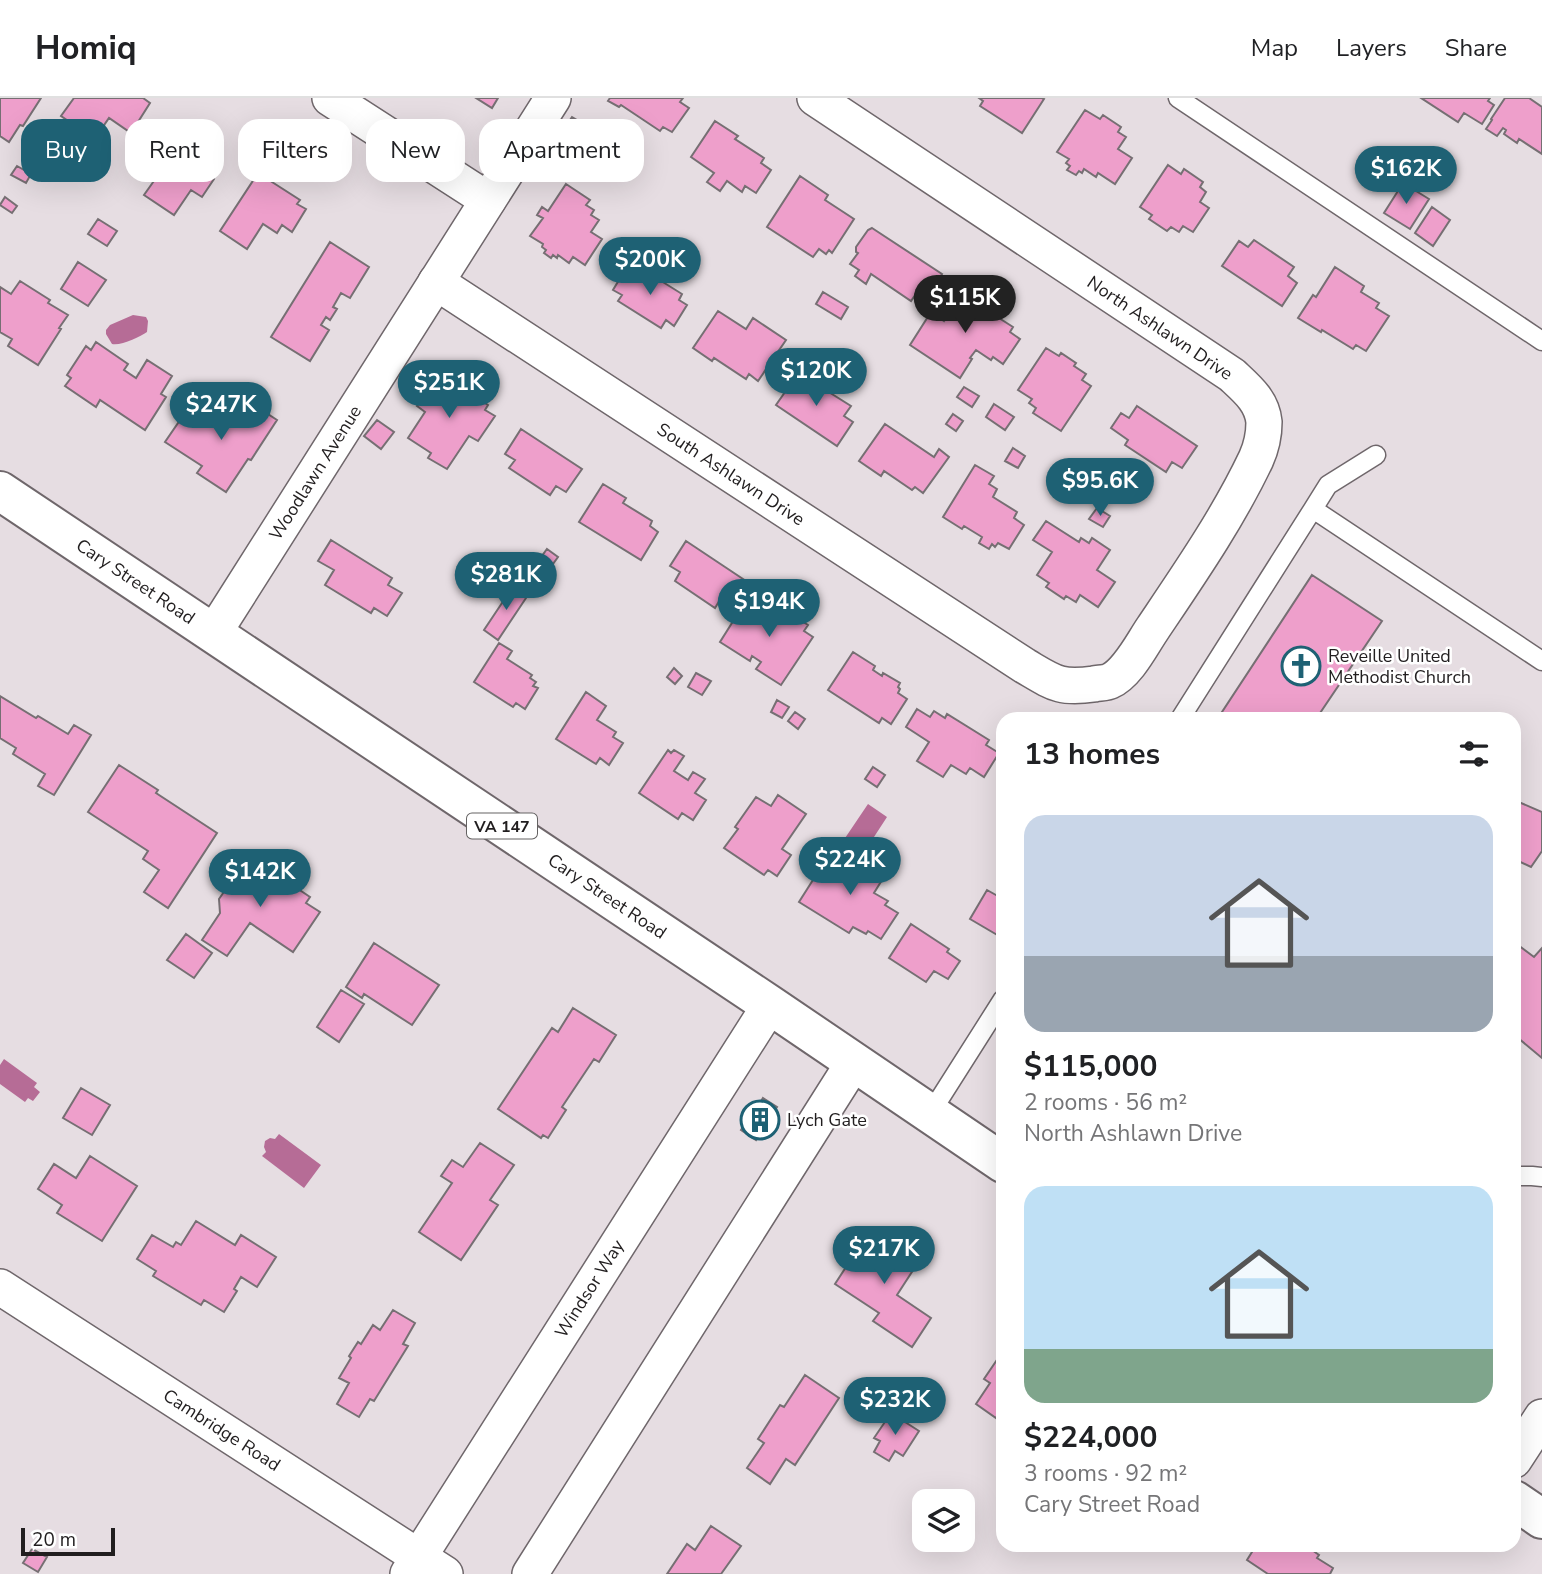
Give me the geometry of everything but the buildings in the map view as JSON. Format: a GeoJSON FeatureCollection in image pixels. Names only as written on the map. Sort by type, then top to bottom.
{"type":"FeatureCollection","features":[{"type":"Feature","properties":{"kind":"main road","name":"Cary Street Road"},"geometry":{"type":"LineString","coordinates":[[0,491],[996,1158]]}},
{"type":"Feature","properties":{"kind":"main road"},"geometry":{"type":"LineString","coordinates":[[1521,1505],[1542,1519]]}},
{"type":"Feature","properties":{"kind":"street"},"geometry":{"type":"LineString","coordinates":[[330,98],[488,200]]}},
{"type":"Feature","properties":{"kind":"street","name":"Woodlawn Avenue"},"geometry":{"type":"LineString","coordinates":[[214,634],[553,98]]}},
{"type":"Feature","properties":{"kind":"street","name":"North Ashlawn Drive"},"geometry":{"type":"LineString","coordinates":[[815,98],[1232,375],[1252,393],[1260,407],[1264,422],[1262,440],[1236,498],[1125,670],[1110,681],[1075,687],[1056,684],[1025,666]]}},
{"type":"Feature","properties":{"kind":"street","name":"South Ashlawn Drive"},"geometry":{"type":"LineString","coordinates":[[436,282],[1025,666]]}},
{"type":"Feature","properties":{"kind":"street","name":"Windsor Way"},"geometry":{"type":"LineString","coordinates":[[424,1568],[770,1005]]}},
{"type":"Feature","properties":{"kind":"street"},"geometry":{"type":"LineString","coordinates":[[530,1574],[854,1062]]}},
{"type":"Feature","properties":{"kind":"street","name":"Cambridge Road"},"geometry":{"type":"LineString","coordinates":[[0,1287],[424,1568]]}},
{"type":"Feature","properties":{"kind":"street"},"geometry":{"type":"LineString","coordinates":[[1521,1449],[1542,1417]]}},
{"type":"Feature","properties":{"kind":"lane"},"geometry":{"type":"LineString","coordinates":[[1178,98],[1542,341]]}},
{"type":"Feature","properties":{"kind":"lane"},"geometry":{"type":"LineString","coordinates":[[1184,712],[1328,485],[1376,455]]}},
{"type":"Feature","properties":{"kind":"lane"},"geometry":{"type":"LineString","coordinates":[[1313,509],[1542,661]]}},
{"type":"Feature","properties":{"kind":"lane"},"geometry":{"type":"LineString","coordinates":[[930,1114],[996,1010]]}},
{"type":"Feature","properties":{"kind":"lane"},"geometry":{"type":"LineString","coordinates":[[1521,1176],[1542,1177]]}},
{"type":"Feature","properties":{"kind":"shaded area"},"geometry":{"type":"Polygon","coordinates":[[[133,315],[146,317],[147,332],[135,339],[112,344],[106,330],[110,325],[133,315]]]}},
{"type":"Feature","properties":{"kind":"shaded area"},"geometry":{"type":"Polygon","coordinates":[[[868,804],[887,817],[859,860],[839,847],[868,804]]]}},
{"type":"Feature","properties":{"kind":"shaded area"},"geometry":{"type":"Polygon","coordinates":[[[4,1059],[37,1083],[34,1087],[40,1092],[33,1101],[28,1098],[25,1102],[0,1084],[0,1065],[4,1059]]]}},
{"type":"Feature","properties":{"kind":"shaded area"},"geometry":{"type":"Polygon","coordinates":[[[279,1134],[321,1165],[304,1188],[262,1156],[266,1152],[265,1141],[275,1139],[279,1134]]]}},
{"type":"Feature","properties":{"kind":"place","name":"Reveille United Methodist Church"},"geometry":{"type":"Point","coordinates":[1301,666]}},
{"type":"Feature","properties":{"kind":"place","name":"Lych Gate"},"geometry":{"type":"Point","coordinates":[760,1120]}}]}
